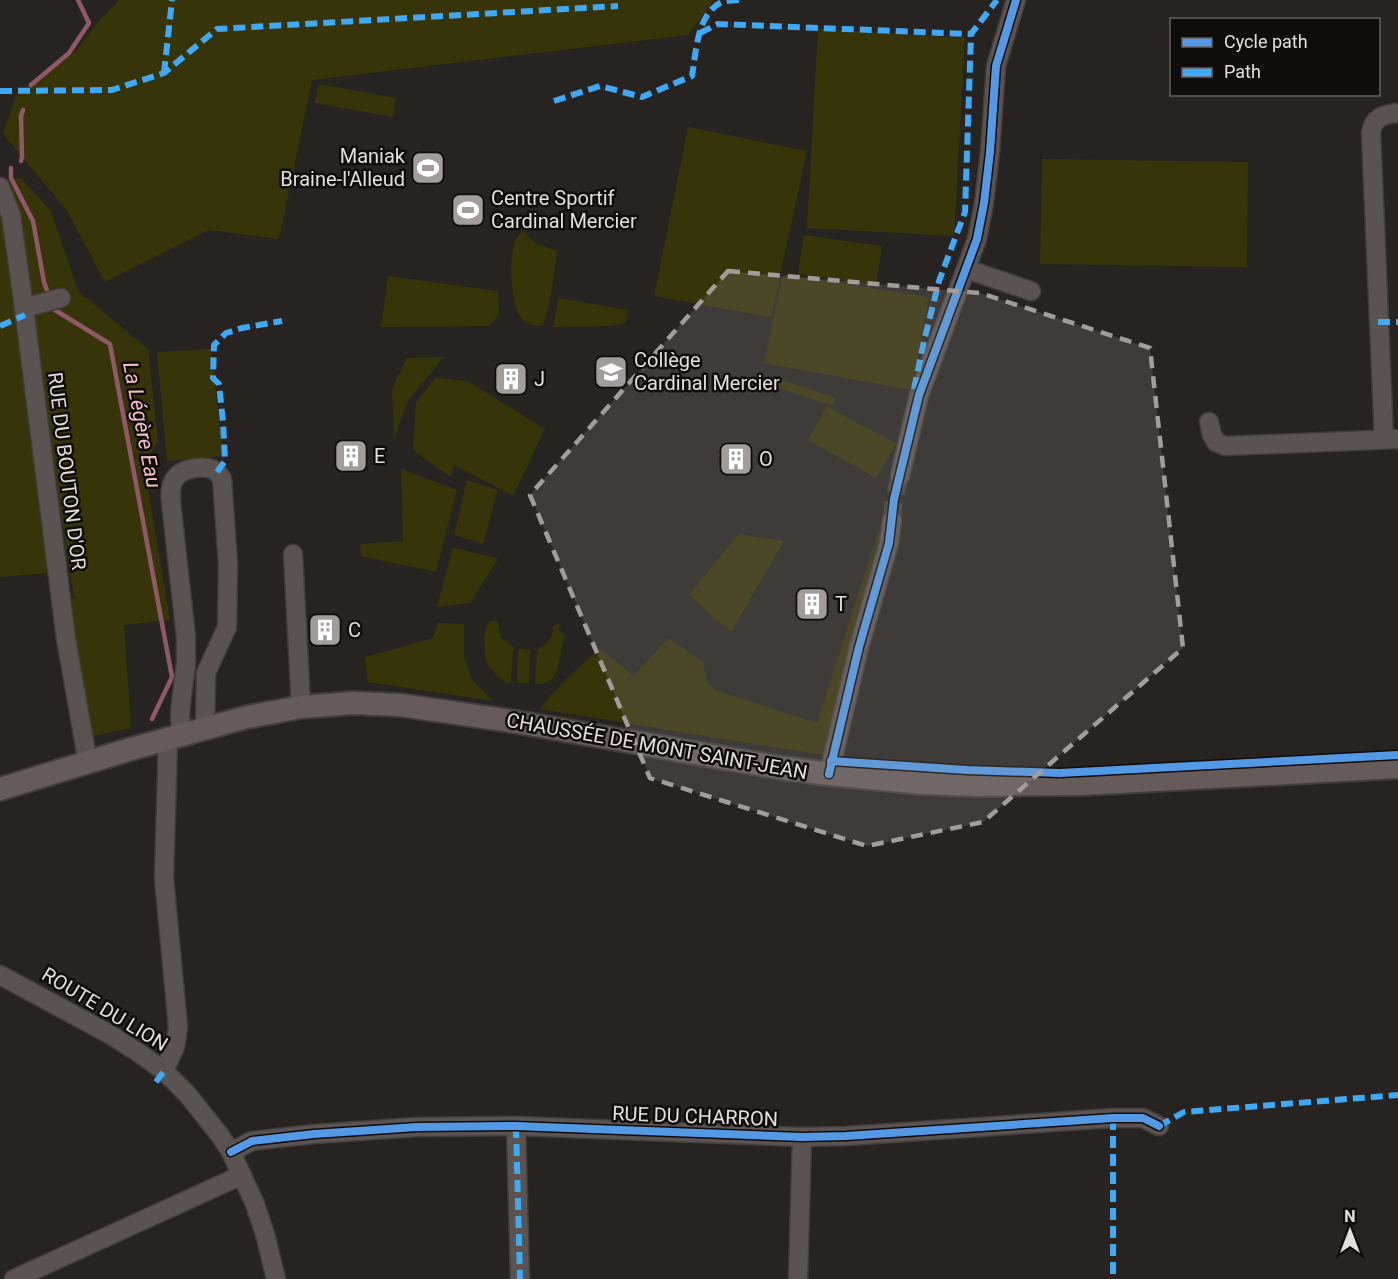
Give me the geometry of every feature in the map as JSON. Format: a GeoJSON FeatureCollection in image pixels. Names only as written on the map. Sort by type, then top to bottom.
{"type":"FeatureCollection","features":[{"type":"Feature","properties":{"kind":"main road","name":"CHAUSSÉE DE MONT SAINT-JEAN"},"geometry":{"type":"LineString","coordinates":[[0,789],[247,717],[301,707],[353,703],[400,705],[517,722],[772,766],[905,782],[975,785],[1082,784],[1398,767]]}},
{"type":"Feature","properties":{"kind":"street"},"geometry":{"type":"LineString","coordinates":[[900,476],[919,394],[977,239],[990,152],[996,66],[1016,0]]}},
{"type":"Feature","properties":{"kind":"street"},"geometry":{"type":"LineString","coordinates":[[1209,422],[1216,442],[1225,446],[1391,439],[1378,322],[1371,133],[1372,126],[1381,117],[1398,113]]}},
{"type":"Feature","properties":{"kind":"street","name":"RUE DU BOUTON D'OR"},"geometry":{"type":"LineString","coordinates":[[0,187],[10,215],[66,639],[88,763]]}},
{"type":"Feature","properties":{"kind":"street"},"geometry":{"type":"LineString","coordinates":[[966,269],[1031,291]]}},
{"type":"Feature","properties":{"kind":"street"},"geometry":{"type":"LineString","coordinates":[[24,308],[53,300]]}},
{"type":"Feature","properties":{"kind":"street"},"geometry":{"type":"LineString","coordinates":[[164,1071],[175,1047],[178,1027],[164,878],[174,737],[180,712],[186,663],[186,637],[171,490],[177,475],[188,470],[211,469],[217,472],[222,479],[228,564],[227,627],[206,674],[205,728]]}},
{"type":"Feature","properties":{"kind":"street"},"geometry":{"type":"LineString","coordinates":[[828,774],[859,647],[890,543],[892,520]]}},
{"type":"Feature","properties":{"kind":"street"},"geometry":{"type":"LineString","coordinates":[[293,554],[301,707]]}},
{"type":"Feature","properties":{"kind":"street","name":"ROUTE DU LION"},"geometry":{"type":"LineString","coordinates":[[0,975],[111,1035],[164,1071],[187,1094],[231,1152],[255,1204],[276,1279]]}},
{"type":"Feature","properties":{"kind":"street","name":"RUE DU CHARRON"},"geometry":{"type":"LineString","coordinates":[[231,1152],[252,1141],[417,1127],[516,1126],[802,1137],[1113,1118],[1143,1118],[1159,1126]]}},
{"type":"Feature","properties":{"kind":"street"},"geometry":{"type":"LineString","coordinates":[[516,1126],[520,1279]]}},
{"type":"Feature","properties":{"kind":"street"},"geometry":{"type":"LineString","coordinates":[[798,1279],[802,1137]]}},
{"type":"Feature","properties":{"kind":"street"},"geometry":{"type":"LineString","coordinates":[[14,1279],[242,1175]]}},
{"type":"Feature","properties":{"kind":"highlighted area"},"geometry":{"type":"Polygon","coordinates":[[[728,271],[980,293],[1150,348],[1183,648],[983,822],[867,846],[650,778],[530,495],[728,271]]]}},
{"type":"Feature","properties":{"kind":"shaded area"},"geometry":{"type":"Polygon","coordinates":[[[119,0],[714,0],[688,35],[312,80],[279,239],[209,230],[105,282],[66,209],[3,134],[16,96],[77,50],[98,22],[119,0]]]}},
{"type":"Feature","properties":{"kind":"shaded area"},"geometry":{"type":"Polygon","coordinates":[[[818,29],[965,38],[954,236],[807,228],[818,29]]]}},
{"type":"Feature","properties":{"kind":"shaded area"},"geometry":{"type":"Polygon","coordinates":[[[319,84],[396,98],[393,117],[315,103],[319,84]]]}},
{"type":"Feature","properties":{"kind":"shaded area"},"geometry":{"type":"Polygon","coordinates":[[[688,127],[807,151],[771,317],[654,296],[688,127]]]}},
{"type":"Feature","properties":{"kind":"shaded area"},"geometry":{"type":"Polygon","coordinates":[[[1042,159],[1248,162],[1247,267],[1040,264],[1042,159]]]}},
{"type":"Feature","properties":{"kind":"shaded area"},"geometry":{"type":"Polygon","coordinates":[[[21,178],[51,211],[78,291],[148,349],[158,441],[144,464],[170,620],[124,625],[131,728],[93,736],[73,628],[69,599],[74,598],[35,345],[4,180],[21,178]]]}},
{"type":"Feature","properties":{"kind":"shaded area"},"geometry":{"type":"Polygon","coordinates":[[[0,212],[8,252],[49,573],[0,577],[0,212]]]}},
{"type":"Feature","properties":{"kind":"shaded area"},"geometry":{"type":"Polygon","coordinates":[[[524,231],[536,244],[557,251],[551,296],[543,326],[532,325],[524,321],[515,303],[512,254],[517,237],[524,231]]]}},
{"type":"Feature","properties":{"kind":"shaded area"},"geometry":{"type":"Polygon","coordinates":[[[804,235],[882,246],[876,285],[798,274],[804,235]]]}},
{"type":"Feature","properties":{"kind":"shaded area"},"geometry":{"type":"Polygon","coordinates":[[[783,274],[929,297],[911,390],[764,363],[783,274]]]}},
{"type":"Feature","properties":{"kind":"shaded area"},"geometry":{"type":"Polygon","coordinates":[[[388,276],[498,291],[499,315],[489,326],[381,327],[388,276]]]}},
{"type":"Feature","properties":{"kind":"shaded area"},"geometry":{"type":"Polygon","coordinates":[[[559,298],[628,310],[625,323],[612,326],[553,327],[559,298]]]}},
{"type":"Feature","properties":{"kind":"shaded area"},"geometry":{"type":"Polygon","coordinates":[[[211,349],[223,456],[167,461],[157,352],[211,349]]]}},
{"type":"Feature","properties":{"kind":"shaded area"},"geometry":{"type":"Polygon","coordinates":[[[444,357],[408,400],[394,439],[392,389],[407,358],[444,357]]]}},
{"type":"Feature","properties":{"kind":"shaded area"},"geometry":{"type":"Polygon","coordinates":[[[435,378],[468,381],[545,429],[513,496],[455,465],[450,477],[413,450],[416,403],[435,378]]]}},
{"type":"Feature","properties":{"kind":"shaded area"},"geometry":{"type":"Polygon","coordinates":[[[779,379],[836,398],[833,406],[776,387],[779,379]]]}},
{"type":"Feature","properties":{"kind":"shaded area"},"geometry":{"type":"Polygon","coordinates":[[[827,406],[896,444],[876,478],[808,440],[827,406]]]}},
{"type":"Feature","properties":{"kind":"shaded area"},"geometry":{"type":"Polygon","coordinates":[[[401,469],[457,490],[436,572],[361,556],[360,544],[403,541],[401,469]]]}},
{"type":"Feature","properties":{"kind":"shaded area"},"geometry":{"type":"Polygon","coordinates":[[[467,480],[498,490],[483,544],[454,535],[467,480]]]}},
{"type":"Feature","properties":{"kind":"shaded area"},"geometry":{"type":"Polygon","coordinates":[[[879,529],[885,539],[823,755],[540,709],[568,677],[600,649],[634,676],[668,638],[703,662],[707,681],[715,690],[817,723],[879,529]]]}},
{"type":"Feature","properties":{"kind":"shaded area"},"geometry":{"type":"Polygon","coordinates":[[[739,534],[784,541],[731,632],[689,595],[739,534]]]}},
{"type":"Feature","properties":{"kind":"shaded area"},"geometry":{"type":"Polygon","coordinates":[[[453,547],[498,559],[470,603],[437,607],[453,547]]]}},
{"type":"Feature","properties":{"kind":"shaded area"},"geometry":{"type":"Polygon","coordinates":[[[489,621],[498,621],[501,638],[513,646],[511,681],[508,684],[488,666],[484,636],[489,621]]]}},
{"type":"Feature","properties":{"kind":"shaded area"},"geometry":{"type":"Polygon","coordinates":[[[438,623],[464,624],[464,655],[472,680],[493,701],[368,682],[365,657],[433,638],[438,623]]]}},
{"type":"Feature","properties":{"kind":"shaded area"},"geometry":{"type":"Polygon","coordinates":[[[559,624],[561,626],[558,630],[565,636],[558,669],[552,679],[542,684],[535,683],[537,650],[549,641],[553,626],[559,624]]]}},
{"type":"Feature","properties":{"kind":"shaded area"},"geometry":{"type":"Polygon","coordinates":[[[518,649],[530,650],[529,683],[517,683],[518,649]]]}},
{"type":"Feature","properties":{"kind":"waterway"},"geometry":{"type":"LineString","coordinates":[[31,85],[69,53],[89,23],[78,0]]}},
{"type":"Feature","properties":{"kind":"waterway"},"geometry":{"type":"LineString","coordinates":[[21,161],[23,110]]}},
{"type":"Feature","properties":{"kind":"waterway","name":"La Légère Eau"},"geometry":{"type":"LineString","coordinates":[[11,168],[11,178],[33,221],[44,282],[49,296]]}},
{"type":"Feature","properties":{"kind":"waterway","name":"La Légère Eau"},"geometry":{"type":"LineString","coordinates":[[52,304],[55,310],[110,344],[172,677],[152,719]]}},
{"type":"Feature","properties":{"kind":"tunnel"},"geometry":{"type":"LineString","coordinates":[[892,520],[900,476]]}},
{"type":"Feature","properties":{"kind":"marked path"},"geometry":{"type":"LineString","coordinates":[[164,73],[172,0]]}},
{"type":"Feature","properties":{"kind":"marked path"},"geometry":{"type":"LineString","coordinates":[[554,101],[600,86],[642,97],[692,76],[699,35],[706,16],[720,3],[739,0]]}},
{"type":"Feature","properties":{"kind":"marked path"},"geometry":{"type":"LineString","coordinates":[[914,389],[939,281],[965,212],[971,34],[997,0]]}},
{"type":"Feature","properties":{"kind":"marked path"},"geometry":{"type":"LineString","coordinates":[[0,91],[112,90],[164,73],[217,29],[618,6]]}},
{"type":"Feature","properties":{"kind":"marked path"},"geometry":{"type":"LineString","coordinates":[[700,33],[718,24],[971,34]]}},
{"type":"Feature","properties":{"kind":"marked path"},"geometry":{"type":"LineString","coordinates":[[0,326],[25,315]]}},
{"type":"Feature","properties":{"kind":"marked path"},"geometry":{"type":"LineString","coordinates":[[217,472],[225,461],[219,384],[213,378],[214,345],[226,333],[282,321]]}},
{"type":"Feature","properties":{"kind":"marked path"},"geometry":{"type":"LineString","coordinates":[[1378,322],[1398,322]]}},
{"type":"Feature","properties":{"kind":"marked path"},"geometry":{"type":"LineString","coordinates":[[156,1082],[164,1071]]}},
{"type":"Feature","properties":{"kind":"marked path"},"geometry":{"type":"LineString","coordinates":[[1159,1126],[1184,1112],[1398,1095]]}},
{"type":"Feature","properties":{"kind":"marked path"},"geometry":{"type":"LineString","coordinates":[[1113,1118],[1113,1279]]}},
{"type":"Feature","properties":{"kind":"marked path"},"geometry":{"type":"LineString","coordinates":[[516,1126],[520,1279]]}},
{"type":"Feature","properties":{"kind":"cycle path"},"geometry":{"type":"LineString","coordinates":[[829,774],[859,647],[889,543],[894,499],[919,395],[977,239],[990,152],[996,66],[1016,0]]}},
{"type":"Feature","properties":{"kind":"cycle path"},"geometry":{"type":"LineString","coordinates":[[831,761],[967,770],[1060,773],[1398,755]]}},
{"type":"Feature","properties":{"kind":"cycle path"},"geometry":{"type":"LineString","coordinates":[[231,1152],[252,1141],[417,1127],[516,1126],[802,1137],[1113,1118],[1143,1118],[1159,1126]]}},
{"type":"Feature","properties":{"kind":"place","name":"Maniak Braine-l'Alleud"},"geometry":{"type":"Point","coordinates":[428,168]}},
{"type":"Feature","properties":{"kind":"place","name":"Centre Sportif Cardinal Mercier"},"geometry":{"type":"Point","coordinates":[468,210]}},
{"type":"Feature","properties":{"kind":"place","name":"Collège Cardinal Mercier"},"geometry":{"type":"Point","coordinates":[611,372]}},
{"type":"Feature","properties":{"kind":"place","name":"J"},"geometry":{"type":"Point","coordinates":[511,379]}},
{"type":"Feature","properties":{"kind":"place","name":"E"},"geometry":{"type":"Point","coordinates":[351,456]}},
{"type":"Feature","properties":{"kind":"place","name":"O"},"geometry":{"type":"Point","coordinates":[736,459]}},
{"type":"Feature","properties":{"kind":"place","name":"T"},"geometry":{"type":"Point","coordinates":[812,604]}},
{"type":"Feature","properties":{"kind":"place","name":"C"},"geometry":{"type":"Point","coordinates":[325,630]}}]}
